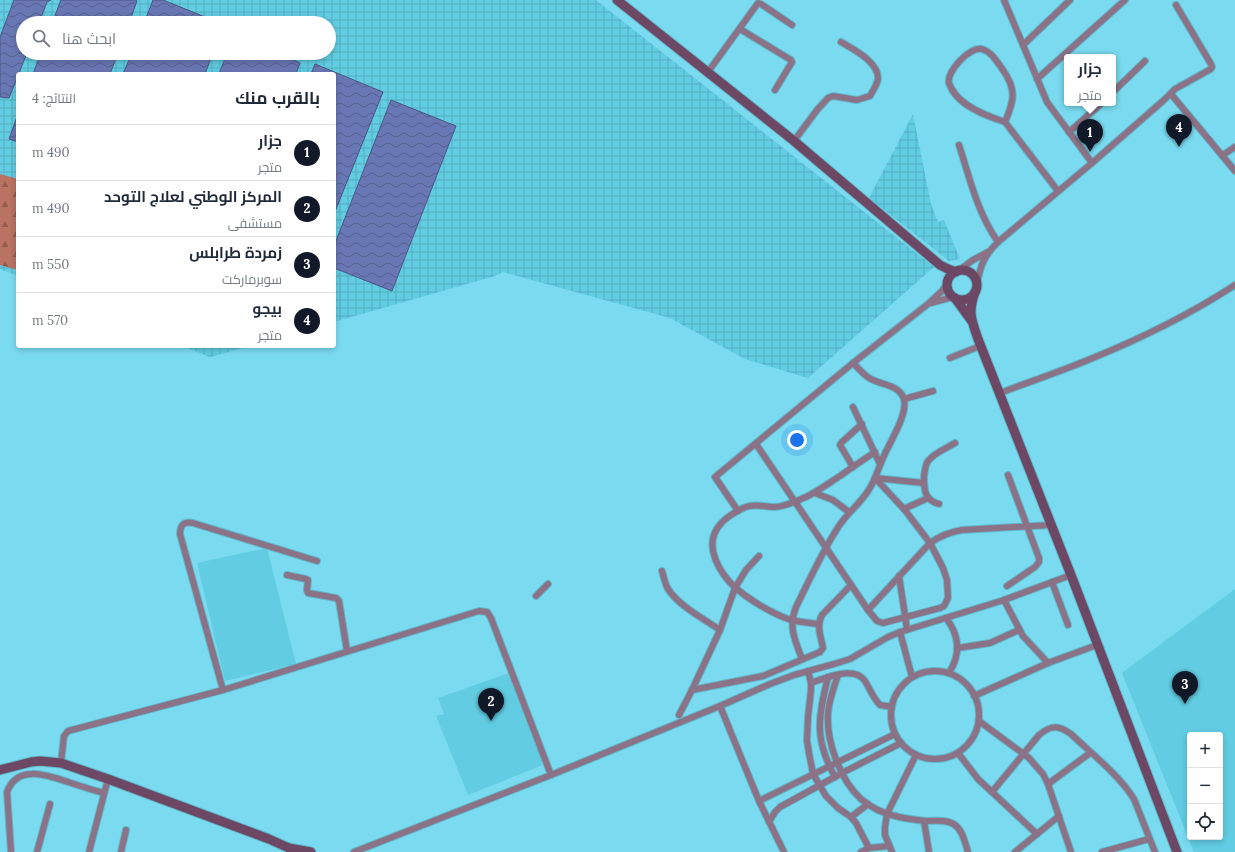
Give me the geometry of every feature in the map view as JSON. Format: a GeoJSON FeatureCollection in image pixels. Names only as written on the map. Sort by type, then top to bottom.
{"type":"FeatureCollection","features":[{"type":"Feature","properties":{"kind":"main road"},"geometry":{"type":"LineString","coordinates":[[618,0],[794,141],[940,265],[948,269],[967,271],[976,279],[976,288],[971,306],[972,321],[980,346],[1000,393],[1071,575],[1177,852]]}},
{"type":"Feature","properties":{"kind":"main road"},"geometry":{"type":"LineString","coordinates":[[940,265],[948,281],[949,291],[972,321]]}},
{"type":"Feature","properties":{"kind":"main road"},"geometry":{"type":"LineString","coordinates":[[948,281],[957,271]]}},
{"type":"Feature","properties":{"kind":"main road"},"geometry":{"type":"LineString","coordinates":[[954,298],[959,300],[970,298],[976,288]]}},
{"type":"Feature","properties":{"kind":"main road"},"geometry":{"type":"LineString","coordinates":[[0,770],[40,761],[61,763],[268,839],[291,850],[311,852]]}},
{"type":"Feature","properties":{"kind":"street"},"geometry":{"type":"LineString","coordinates":[[1004,0],[1047,102],[1092,163]]}},
{"type":"Feature","properties":{"kind":"street"},"geometry":{"type":"LineString","coordinates":[[1023,45],[1070,0]]}},
{"type":"Feature","properties":{"kind":"street"},"geometry":{"type":"LineString","coordinates":[[1065,54],[1125,0]]}},
{"type":"Feature","properties":{"kind":"street"},"geometry":{"type":"LineString","coordinates":[[708,72],[758,3],[792,26]]}},
{"type":"Feature","properties":{"kind":"street"},"geometry":{"type":"LineString","coordinates":[[957,271],[988,252],[1177,88],[1209,71],[1212,67],[1176,6]]}},
{"type":"Feature","properties":{"kind":"street"},"geometry":{"type":"LineString","coordinates":[[740,28],[791,60],[792,62],[775,90]]}},
{"type":"Feature","properties":{"kind":"street"},"geometry":{"type":"LineString","coordinates":[[794,141],[828,98],[834,96],[858,100],[870,96],[876,86],[878,79],[875,68],[864,57],[841,42]]}},
{"type":"Feature","properties":{"kind":"street"},"geometry":{"type":"LineString","coordinates":[[1005,122],[1012,107],[1013,95],[1009,79],[993,56],[987,51],[976,48],[962,58],[951,72],[948,82],[951,88],[956,96],[967,106],[1005,122],[1058,191]]}},
{"type":"Feature","properties":{"kind":"street"},"geometry":{"type":"LineString","coordinates":[[1037,79],[1064,55]]}},
{"type":"Feature","properties":{"kind":"street"},"geometry":{"type":"LineString","coordinates":[[1116,89],[1145,61]]}},
{"type":"Feature","properties":{"kind":"street"},"geometry":{"type":"LineString","coordinates":[[1171,94],[1235,171]]}},
{"type":"Feature","properties":{"kind":"street"},"geometry":{"type":"LineString","coordinates":[[1069,132],[1099,106]]}},
{"type":"Feature","properties":{"kind":"street"},"geometry":{"type":"LineString","coordinates":[[959,145],[977,203],[988,228],[998,242]]}},
{"type":"Feature","properties":{"kind":"street"},"geometry":{"type":"LineString","coordinates":[[1222,155],[1235,147]]}},
{"type":"Feature","properties":{"kind":"street"},"geometry":{"type":"LineString","coordinates":[[976,288],[982,264],[988,252]]}},
{"type":"Feature","properties":{"kind":"street"},"geometry":{"type":"LineString","coordinates":[[738,511],[715,478],[853,363],[928,304],[941,292],[948,281]]}},
{"type":"Feature","properties":{"kind":"street"},"geometry":{"type":"LineString","coordinates":[[1000,393],[1088,361],[1141,337],[1179,319],[1235,285]]}},
{"type":"Feature","properties":{"kind":"street"},"geometry":{"type":"LineString","coordinates":[[928,304],[954,298]]}},
{"type":"Feature","properties":{"kind":"street"},"geometry":{"type":"LineString","coordinates":[[950,358],[980,346]]}},
{"type":"Feature","properties":{"kind":"street"},"geometry":{"type":"LineString","coordinates":[[802,659],[794,636],[792,620],[796,607],[840,523],[863,498],[875,478],[880,464],[899,425],[903,411],[904,399],[896,389],[869,378],[853,363]]}},
{"type":"Feature","properties":{"kind":"street"},"geometry":{"type":"LineString","coordinates":[[904,399],[933,391]]}},
{"type":"Feature","properties":{"kind":"street"},"geometry":{"type":"LineString","coordinates":[[853,406],[880,464]]}},
{"type":"Feature","properties":{"kind":"street"},"geometry":{"type":"LineString","coordinates":[[853,467],[840,445],[862,424]]}},
{"type":"Feature","properties":{"kind":"street"},"geometry":{"type":"LineString","coordinates":[[939,504],[928,498],[924,491],[925,467],[928,460],[933,456],[955,443]]}},
{"type":"Feature","properties":{"kind":"street"},"geometry":{"type":"LineString","coordinates":[[756,444],[875,619],[880,623],[905,618],[944,606],[948,598],[945,572],[930,544],[904,510],[875,478]]}},
{"type":"Feature","properties":{"kind":"street"},"geometry":{"type":"LineString","coordinates":[[818,624],[792,620],[762,605],[735,588],[721,571],[714,558],[712,545],[713,534],[718,526],[725,520],[738,511],[750,506],[775,507],[794,502],[815,493],[875,452]]}},
{"type":"Feature","properties":{"kind":"street"},"geometry":{"type":"LineString","coordinates":[[1007,586],[1035,567],[1039,562],[1038,555],[1008,475]]}},
{"type":"Feature","properties":{"kind":"street"},"geometry":{"type":"LineString","coordinates":[[875,478],[924,483]]}},
{"type":"Feature","properties":{"kind":"street"},"geometry":{"type":"LineString","coordinates":[[815,493],[834,500],[849,512]]}},
{"type":"Feature","properties":{"kind":"street"},"geometry":{"type":"LineString","coordinates":[[904,510],[928,498]]}},
{"type":"Feature","properties":{"kind":"street"},"geometry":{"type":"LineString","coordinates":[[223,690],[180,534],[180,528],[183,524],[188,522],[317,561]]}},
{"type":"Feature","properties":{"kind":"street"},"geometry":{"type":"LineString","coordinates":[[868,610],[930,544],[942,535],[957,530],[1051,525]]}},
{"type":"Feature","properties":{"kind":"street"},"geometry":{"type":"LineString","coordinates":[[679,715],[720,630],[735,588],[746,570],[759,556]]}},
{"type":"Feature","properties":{"kind":"street"},"geometry":{"type":"LineString","coordinates":[[662,571],[668,590],[677,599],[720,630]]}},
{"type":"Feature","properties":{"kind":"street"},"geometry":{"type":"LineString","coordinates":[[287,575],[308,580],[308,593],[338,599],[347,651]]}},
{"type":"Feature","properties":{"kind":"street"},"geometry":{"type":"LineString","coordinates":[[354,852],[551,775],[770,684],[850,659],[888,637],[907,629],[1004,600],[1071,575]]}},
{"type":"Feature","properties":{"kind":"street"},"geometry":{"type":"LineString","coordinates":[[899,576],[907,629]]}},
{"type":"Feature","properties":{"kind":"street"},"geometry":{"type":"LineString","coordinates":[[1052,582],[1068,625]]}},
{"type":"Feature","properties":{"kind":"street"},"geometry":{"type":"LineString","coordinates":[[536,596],[548,584]]}},
{"type":"Feature","properties":{"kind":"street"},"geometry":{"type":"LineString","coordinates":[[692,690],[763,676],[818,653],[823,648],[818,624],[822,616],[852,585]]}},
{"type":"Feature","properties":{"kind":"street"},"geometry":{"type":"LineString","coordinates":[[1004,600],[1019,630],[1028,643],[1048,664]]}},
{"type":"Feature","properties":{"kind":"street"},"geometry":{"type":"LineString","coordinates":[[61,763],[64,736],[68,731],[223,690],[476,611],[483,611],[487,612],[491,618],[551,775]]}},
{"type":"Feature","properties":{"kind":"street"},"geometry":{"type":"LineString","coordinates":[[946,618],[955,632],[958,648],[955,661],[949,673]]}},
{"type":"Feature","properties":{"kind":"street"},"geometry":{"type":"LineString","coordinates":[[958,648],[990,643],[1019,630]]}},
{"type":"Feature","properties":{"kind":"street"},"geometry":{"type":"LineString","coordinates":[[900,632],[912,677]]}},
{"type":"Feature","properties":{"kind":"street"},"geometry":{"type":"LineString","coordinates":[[974,696],[1048,664],[1097,645]]}},
{"type":"Feature","properties":{"kind":"street"},"geometry":{"type":"LineString","coordinates":[[808,671],[811,683],[807,741],[813,774],[826,796],[856,823],[869,848]]}},
{"type":"Feature","properties":{"kind":"street"},"geometry":{"type":"LineString","coordinates":[[939,671],[949,673],[964,682],[974,696],[979,713],[979,721],[976,731],[966,747],[958,753],[946,758],[933,759],[916,755],[905,748],[901,743],[895,734],[891,721],[892,707],[897,693],[912,677],[921,673],[939,671]]}},
{"type":"Feature","properties":{"kind":"street"},"geometry":{"type":"LineString","coordinates":[[811,683],[828,677],[855,673],[863,679],[880,705],[892,707]]}},
{"type":"Feature","properties":{"kind":"street"},"geometry":{"type":"LineString","coordinates":[[838,675],[828,714],[830,736],[837,762],[842,773],[854,791],[868,804],[887,814],[924,821],[944,821],[956,825],[960,830],[968,852]]}},
{"type":"Feature","properties":{"kind":"street"},"geometry":{"type":"LineString","coordinates":[[828,677],[821,705],[819,722],[822,743],[829,766],[835,777]]}},
{"type":"Feature","properties":{"kind":"street"},"geometry":{"type":"LineString","coordinates":[[821,705],[829,707]]}},
{"type":"Feature","properties":{"kind":"street"},"geometry":{"type":"LineString","coordinates":[[720,706],[759,801],[784,852]]}},
{"type":"Feature","properties":{"kind":"street"},"geometry":{"type":"LineString","coordinates":[[979,721],[1024,754],[1036,766],[1048,784],[1071,852]]}},
{"type":"Feature","properties":{"kind":"street"},"geometry":{"type":"LineString","coordinates":[[992,792],[1039,735],[1046,729],[1055,727],[1063,729],[1071,734],[1129,791],[1134,799],[1155,852]]}},
{"type":"Feature","properties":{"kind":"street"},"geometry":{"type":"LineString","coordinates":[[759,801],[895,734]]}},
{"type":"Feature","properties":{"kind":"street"},"geometry":{"type":"LineString","coordinates":[[769,822],[780,807],[901,743]]}},
{"type":"Feature","properties":{"kind":"street"},"geometry":{"type":"LineString","coordinates":[[958,753],[971,770],[992,792],[1037,834]]}},
{"type":"Feature","properties":{"kind":"street"},"geometry":{"type":"LineString","coordinates":[[1048,784],[1090,753]]}},
{"type":"Feature","properties":{"kind":"street"},"geometry":{"type":"LineString","coordinates":[[861,852],[869,848],[890,849],[885,835],[887,814],[916,755]]}},
{"type":"Feature","properties":{"kind":"street"},"geometry":{"type":"LineString","coordinates":[[11,852],[6,792],[13,780],[19,776],[41,774],[104,793]]}},
{"type":"Feature","properties":{"kind":"street"},"geometry":{"type":"LineString","coordinates":[[89,852],[108,779]]}},
{"type":"Feature","properties":{"kind":"street"},"geometry":{"type":"LineString","coordinates":[[37,852],[50,804]]}},
{"type":"Feature","properties":{"kind":"street"},"geometry":{"type":"LineString","coordinates":[[851,817],[868,804]]}},
{"type":"Feature","properties":{"kind":"street"},"geometry":{"type":"LineString","coordinates":[[1015,852],[1059,816]]}},
{"type":"Feature","properties":{"kind":"street"},"geometry":{"type":"LineString","coordinates":[[924,821],[929,852]]}},
{"type":"Feature","properties":{"kind":"street"},"geometry":{"type":"LineString","coordinates":[[121,852],[126,830]]}},
{"type":"Feature","properties":{"kind":"street"},"geometry":{"type":"LineString","coordinates":[[1102,852],[1149,840]]}},
{"type":"Feature","properties":{"kind":"shaded area"},"geometry":{"type":"Polygon","coordinates":[[[0,0],[596,0],[934,267],[808,378],[745,359],[670,318],[503,272],[495,276],[336,321],[336,72],[16,72],[16,275],[0,269],[0,0]]]}},
{"type":"Feature","properties":{"kind":"shaded area"},"geometry":{"type":"Polygon","coordinates":[[[913,114],[931,204],[938,222],[944,220],[960,259],[949,261],[869,198],[913,114]]]}},
{"type":"Feature","properties":{"kind":"shaded area"},"geometry":{"type":"Polygon","coordinates":[[[188,348],[243,348],[210,357],[188,348]]]}},
{"type":"Feature","properties":{"kind":"shaded area"},"geometry":{"type":"Polygon","coordinates":[[[267,548],[296,664],[225,681],[197,563],[267,548]]]}},
{"type":"Feature","properties":{"kind":"shaded area"},"geometry":{"type":"Polygon","coordinates":[[[1235,589],[1235,852],[1194,852],[1189,840],[1223,840],[1223,732],[1187,732],[1187,835],[1122,673],[1235,589]]]}},
{"type":"Feature","properties":{"kind":"shaded area"},"geometry":{"type":"Polygon","coordinates":[[[509,673],[548,763],[468,795],[436,716],[444,714],[438,698],[509,673]]]}},
{"type":"Feature","properties":{"kind":"green space"},"geometry":{"type":"Polygon","coordinates":[[[0,174],[16,178],[16,269],[0,265],[0,174]]]}},
{"type":"Feature","properties":{"kind":"water"},"geometry":{"type":"Polygon","coordinates":[[[14,0],[51,0],[47,2],[42,16],[16,16],[16,60],[24,60],[19,72],[16,72],[16,80],[9,98],[0,97],[0,37],[14,0]]]}},
{"type":"Feature","properties":{"kind":"water"},"geometry":{"type":"Polygon","coordinates":[[[61,0],[137,1],[132,16],[55,16],[61,0]]]}},
{"type":"Feature","properties":{"kind":"water"},"geometry":{"type":"Polygon","coordinates":[[[153,0],[163,0],[203,16],[147,16],[153,0]]]}},
{"type":"Feature","properties":{"kind":"water"},"geometry":{"type":"Polygon","coordinates":[[[38,60],[115,60],[111,72],[34,72],[38,60]]]}},
{"type":"Feature","properties":{"kind":"water"},"geometry":{"type":"Polygon","coordinates":[[[129,60],[210,60],[206,72],[124,72],[129,60]]]}},
{"type":"Feature","properties":{"kind":"water"},"geometry":{"type":"Polygon","coordinates":[[[224,60],[293,60],[300,63],[297,72],[220,72],[224,60]]]}},
{"type":"Feature","properties":{"kind":"water"},"geometry":{"type":"Polygon","coordinates":[[[315,64],[334,72],[312,72],[315,64]]]}},
{"type":"Feature","properties":{"kind":"water"},"geometry":{"type":"Polygon","coordinates":[[[336,73],[383,92],[336,209],[336,73]]]}},
{"type":"Feature","properties":{"kind":"water"},"geometry":{"type":"Polygon","coordinates":[[[391,100],[456,126],[392,291],[336,269],[336,241],[391,100]]]}},
{"type":"Feature","properties":{"kind":"water"},"geometry":{"type":"Polygon","coordinates":[[[16,120],[16,141],[9,139],[16,120]]]}},
{"type":"Feature","properties":{"kind":"place","name":"بيجو"},"geometry":{"type":"Point","coordinates":[1179,147]}},
{"type":"Feature","properties":{"kind":"place","name":"جزار"},"geometry":{"type":"Point","coordinates":[1090,152]}},
{"type":"Feature","properties":{"kind":"place","name":"زمردة طرابلس"},"geometry":{"type":"Point","coordinates":[1185,704]}},
{"type":"Feature","properties":{"kind":"place","name":"المركز الوطني لعلاج التوحد"},"geometry":{"type":"Point","coordinates":[491,721]}}]}
